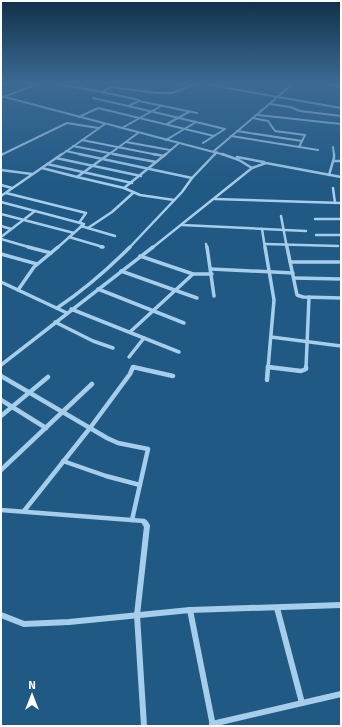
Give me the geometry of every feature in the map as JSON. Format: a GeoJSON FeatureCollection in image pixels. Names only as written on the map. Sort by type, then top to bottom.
{"type":"FeatureCollection","features":[{"type":"Feature","properties":{"kind":"street"},"geometry":{"type":"LineString","coordinates":[[78,117],[226,155],[341,177]]}},
{"type":"Feature","properties":{"kind":"street"},"geometry":{"type":"LineString","coordinates":[[136,117],[214,136]]}},
{"type":"Feature","properties":{"kind":"street"},"geometry":{"type":"LineString","coordinates":[[174,117],[225,128],[203,143]]}},
{"type":"Feature","properties":{"kind":"street"},"geometry":{"type":"LineString","coordinates":[[276,117],[341,124]]}},
{"type":"Feature","properties":{"kind":"street"},"geometry":{"type":"LineString","coordinates":[[121,128],[140,118]]}},
{"type":"Feature","properties":{"kind":"street"},"geometry":{"type":"LineString","coordinates":[[167,124],[178,118]]}},
{"type":"Feature","properties":{"kind":"street"},"geometry":{"type":"LineString","coordinates":[[57,308],[79,294],[108,269],[190,183],[192,178],[215,152],[231,136],[253,118],[268,121],[275,131],[304,135],[300,147]]}},
{"type":"Feature","properties":{"kind":"street"},"geometry":{"type":"LineString","coordinates":[[166,140],[196,122]]}},
{"type":"Feature","properties":{"kind":"street"},"geometry":{"type":"LineString","coordinates":[[1,155],[67,123],[98,128]]}},
{"type":"Feature","properties":{"kind":"street"},"geometry":{"type":"LineString","coordinates":[[1,196],[105,124]]}},
{"type":"Feature","properties":{"kind":"street"},"geometry":{"type":"LineString","coordinates":[[237,131],[302,141]]}},
{"type":"Feature","properties":{"kind":"street"},"geometry":{"type":"LineString","coordinates":[[77,177],[138,132]]}},
{"type":"Feature","properties":{"kind":"street"},"geometry":{"type":"LineString","coordinates":[[231,136],[318,150]]}},
{"type":"Feature","properties":{"kind":"street"},"geometry":{"type":"LineString","coordinates":[[82,140],[164,156]]}},
{"type":"Feature","properties":{"kind":"street"},"geometry":{"type":"LineString","coordinates":[[126,142],[170,150]]}},
{"type":"Feature","properties":{"kind":"street"},"geometry":{"type":"LineString","coordinates":[[124,188],[141,176],[179,143]]}},
{"type":"Feature","properties":{"kind":"street"},"geometry":{"type":"LineString","coordinates":[[73,146],[156,162]]}},
{"type":"Feature","properties":{"kind":"street"},"geometry":{"type":"LineString","coordinates":[[329,175],[335,154],[333,147]]}},
{"type":"Feature","properties":{"kind":"street"},"geometry":{"type":"LineString","coordinates":[[66,151],[192,178]]}},
{"type":"Feature","properties":{"kind":"street"},"geometry":{"type":"LineString","coordinates":[[226,155],[252,168]]}},
{"type":"Feature","properties":{"kind":"street"},"geometry":{"type":"LineString","coordinates":[[56,158],[141,176]]}},
{"type":"Feature","properties":{"kind":"street"},"geometry":{"type":"LineString","coordinates":[[333,161],[341,161]]}},
{"type":"Feature","properties":{"kind":"street"},"geometry":{"type":"LineString","coordinates":[[1,365],[71,309],[215,199],[252,168],[266,163]]}},
{"type":"Feature","properties":{"kind":"street"},"geometry":{"type":"LineString","coordinates":[[47,164],[132,183]]}},
{"type":"Feature","properties":{"kind":"street"},"geometry":{"type":"LineString","coordinates":[[42,168],[124,188],[133,193],[147,197],[174,200]]}},
{"type":"Feature","properties":{"kind":"street"},"geometry":{"type":"LineString","coordinates":[[1,170],[33,174]]}},
{"type":"Feature","properties":{"kind":"street"},"geometry":{"type":"LineString","coordinates":[[1,186],[12,188]]}},
{"type":"Feature","properties":{"kind":"street"},"geometry":{"type":"LineString","coordinates":[[333,188],[335,203]]}},
{"type":"Feature","properties":{"kind":"street"},"geometry":{"type":"LineString","coordinates":[[6,193],[86,213],[74,233],[38,264],[18,290]]}},
{"type":"Feature","properties":{"kind":"street"},"geometry":{"type":"LineString","coordinates":[[88,228],[112,212],[133,193]]}},
{"type":"Feature","properties":{"kind":"street"},"geometry":{"type":"LineString","coordinates":[[215,199],[341,203]]}},
{"type":"Feature","properties":{"kind":"street"},"geometry":{"type":"LineString","coordinates":[[1,202],[115,236]]}},
{"type":"Feature","properties":{"kind":"street"},"geometry":{"type":"LineString","coordinates":[[1,238],[35,211]]}},
{"type":"Feature","properties":{"kind":"street"},"geometry":{"type":"LineString","coordinates":[[1,214],[74,233]]}},
{"type":"Feature","properties":{"kind":"street"},"geometry":{"type":"LineString","coordinates":[[281,216],[297,295],[341,298]]}},
{"type":"Feature","properties":{"kind":"street"},"geometry":{"type":"LineString","coordinates":[[315,219],[341,219]]}},
{"type":"Feature","properties":{"kind":"street"},"geometry":{"type":"LineString","coordinates":[[181,225],[306,231]]}},
{"type":"Feature","properties":{"kind":"street"},"geometry":{"type":"LineString","coordinates":[[1,226],[11,229]]}},
{"type":"Feature","properties":{"kind":"street"},"geometry":{"type":"LineString","coordinates":[[262,229],[274,300],[267,380]]}},
{"type":"Feature","properties":{"kind":"street"},"geometry":{"type":"LineString","coordinates":[[316,235],[341,235]]}},
{"type":"Feature","properties":{"kind":"street"},"geometry":{"type":"LineString","coordinates":[[69,237],[103,247]]}},
{"type":"Feature","properties":{"kind":"street"},"geometry":{"type":"LineString","coordinates":[[1,238],[51,253]]}},
{"type":"Feature","properties":{"kind":"street"},"geometry":{"type":"LineString","coordinates":[[206,244],[212,274],[214,296]]}},
{"type":"Feature","properties":{"kind":"street"},"geometry":{"type":"LineString","coordinates":[[265,244],[338,246]]}},
{"type":"Feature","properties":{"kind":"street"},"geometry":{"type":"LineString","coordinates":[[1,254],[38,264]]}},
{"type":"Feature","properties":{"kind":"street"},"geometry":{"type":"LineString","coordinates":[[140,256],[193,274],[212,274]]}},
{"type":"Feature","properties":{"kind":"street"},"geometry":{"type":"LineString","coordinates":[[290,262],[339,262]]}},
{"type":"Feature","properties":{"kind":"street"},"geometry":{"type":"LineString","coordinates":[[211,269],[292,273]]}},
{"type":"Feature","properties":{"kind":"street"},"geometry":{"type":"LineString","coordinates":[[121,271],[197,298]]}},
{"type":"Feature","properties":{"kind":"street"},"geometry":{"type":"LineString","coordinates":[[130,332],[193,274]]}},
{"type":"Feature","properties":{"kind":"street"},"geometry":{"type":"LineString","coordinates":[[294,278],[341,279]]}},
{"type":"Feature","properties":{"kind":"street"},"geometry":{"type":"LineString","coordinates":[[1,282],[67,313]]}},
{"type":"Feature","properties":{"kind":"street"},"geometry":{"type":"LineString","coordinates":[[98,289],[184,322]]}},
{"type":"Feature","properties":{"kind":"street"},"geometry":{"type":"LineString","coordinates":[[268,367],[301,370],[306,369],[309,297]]}},
{"type":"Feature","properties":{"kind":"street"},"geometry":{"type":"LineString","coordinates":[[71,309],[179,352]]}},
{"type":"Feature","properties":{"kind":"street"},"geometry":{"type":"LineString","coordinates":[[55,322],[93,341],[113,348]]}},
{"type":"Feature","properties":{"kind":"street"},"geometry":{"type":"LineString","coordinates":[[271,337],[341,346]]}},
{"type":"Feature","properties":{"kind":"street"},"geometry":{"type":"LineString","coordinates":[[129,357],[144,338]]}},
{"type":"Feature","properties":{"kind":"street"},"geometry":{"type":"LineString","coordinates":[[24,512],[90,428],[130,374],[133,367],[173,376]]}},
{"type":"Feature","properties":{"kind":"street"},"geometry":{"type":"LineString","coordinates":[[1,376],[118,443],[148,449],[132,520]]}},
{"type":"Feature","properties":{"kind":"street"},"geometry":{"type":"LineString","coordinates":[[1,416],[48,377]]}},
{"type":"Feature","properties":{"kind":"street"},"geometry":{"type":"LineString","coordinates":[[1,470],[92,384]]}},
{"type":"Feature","properties":{"kind":"street"},"geometry":{"type":"LineString","coordinates":[[1,400],[46,428]]}},
{"type":"Feature","properties":{"kind":"street"},"geometry":{"type":"LineString","coordinates":[[63,461],[106,476],[140,485]]}},
{"type":"Feature","properties":{"kind":"street"},"geometry":{"type":"LineString","coordinates":[[1,510],[144,521],[147,526],[137,615],[144,726]]}},
{"type":"Feature","properties":{"kind":"street"},"geometry":{"type":"LineString","coordinates":[[1,615],[24,624],[69,622],[190,610],[341,605]]}},
{"type":"Feature","properties":{"kind":"street"},"geometry":{"type":"LineString","coordinates":[[277,608],[302,703]]}},
{"type":"Feature","properties":{"kind":"street"},"geometry":{"type":"LineString","coordinates":[[190,610],[212,725],[341,694]]}}]}
